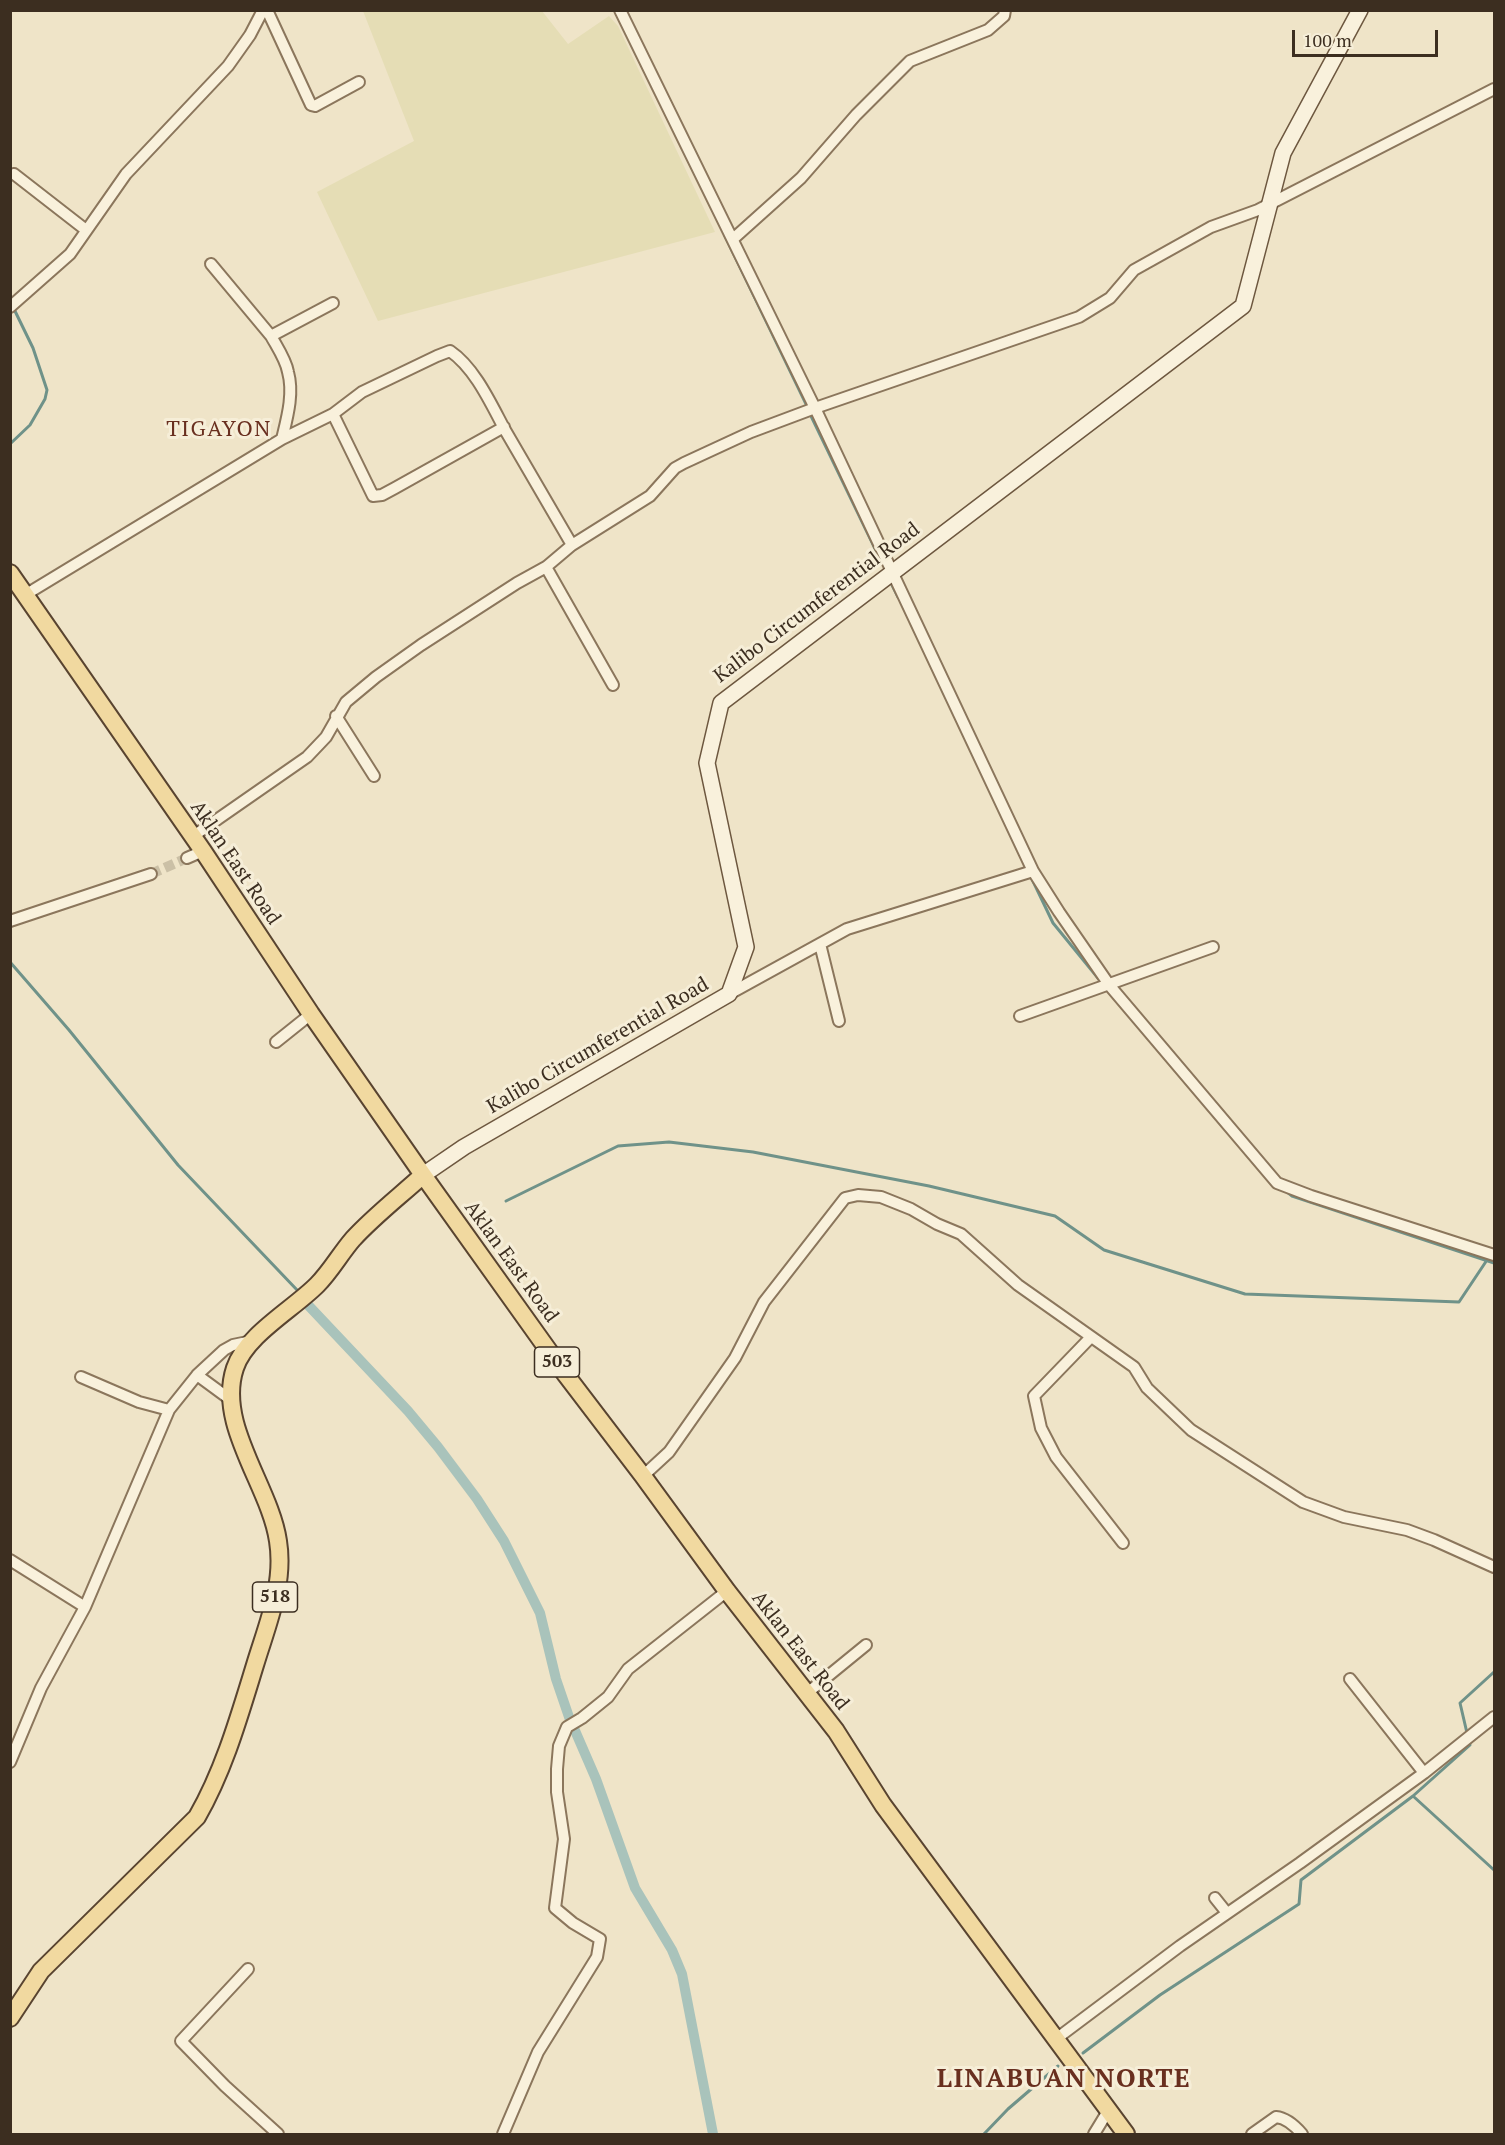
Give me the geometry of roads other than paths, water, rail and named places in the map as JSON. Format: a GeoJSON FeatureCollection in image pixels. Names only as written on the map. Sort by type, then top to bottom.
{"type":"FeatureCollection","features":[{"type":"Feature","properties":{"kind":"main road","name":"Kalibo Circumferential Road"},"geometry":{"type":"LineString","coordinates":[[10,2018],[40,1971],[197,1817],[223,1765],[271,1611],[279,1576],[280,1559],[275,1527],[240,1436],[231,1400],[234,1369],[240,1357],[252,1341],[315,1287],[357,1234],[423,1175],[464,1147],[729,994],[746,947],[707,763],[720,703],[1244,306],[1283,153],[1360,10]]}},
{"type":"Feature","properties":{"kind":"main road","name":"Aklan East Road"},"geometry":{"type":"LineString","coordinates":[[10,573],[192,837],[195,855],[311,1014],[423,1175],[566,1375],[644,1476],[727,1591],[836,1731],[883,1805],[1126,2134]]}},
{"type":"Feature","properties":{"kind":"street"},"geometry":{"type":"LineString","coordinates":[[265,10],[311,105],[315,106],[359,82]]}},
{"type":"Feature","properties":{"kind":"street"},"geometry":{"type":"LineString","coordinates":[[10,307],[70,254],[126,174],[228,66],[265,10]]}},
{"type":"Feature","properties":{"kind":"street"},"geometry":{"type":"LineString","coordinates":[[620,10],[815,408],[1034,871],[1110,986],[1277,1183],[1494,1255]]}},
{"type":"Feature","properties":{"kind":"street"},"geometry":{"type":"LineString","coordinates":[[733,239],[801,178],[856,115],[910,61],[988,30],[1004,16],[1005,10]]}},
{"type":"Feature","properties":{"kind":"street"},"geometry":{"type":"LineString","coordinates":[[192,837],[307,757],[326,737],[346,702],[421,645],[546,567],[572,545],[650,496],[669,473],[684,463],[751,432],[815,408],[1079,317],[1110,297],[1134,270],[1211,227],[1270,203],[1494,89]]}},
{"type":"Feature","properties":{"kind":"street"},"geometry":{"type":"LineString","coordinates":[[14,174],[86,230]]}},
{"type":"Feature","properties":{"kind":"street"},"geometry":{"type":"LineString","coordinates":[[211,264],[271,336],[288,369],[290,405],[282,439]]}},
{"type":"Feature","properties":{"kind":"street"},"geometry":{"type":"LineString","coordinates":[[271,336],[333,303]]}},
{"type":"Feature","properties":{"kind":"street"},"geometry":{"type":"LineString","coordinates":[[25,595],[282,439],[333,414],[362,392],[450,351],[459,357],[493,404],[572,545]]}},
{"type":"Feature","properties":{"kind":"street"},"geometry":{"type":"LineString","coordinates":[[333,414],[373,496],[382,495],[394,489],[504,427]]}},
{"type":"Feature","properties":{"kind":"street"},"geometry":{"type":"LineString","coordinates":[[546,567],[613,685]]}},
{"type":"Feature","properties":{"kind":"street"},"geometry":{"type":"LineString","coordinates":[[336,716],[374,776]]}},
{"type":"Feature","properties":{"kind":"street"},"geometry":{"type":"LineString","coordinates":[[729,994],[847,928],[1034,871]]}},
{"type":"Feature","properties":{"kind":"street"},"geometry":{"type":"LineString","coordinates":[[10,921],[151,874]]}},
{"type":"Feature","properties":{"kind":"street"},"geometry":{"type":"LineString","coordinates":[[820,944],[839,1021]]}},
{"type":"Feature","properties":{"kind":"street"},"geometry":{"type":"LineString","coordinates":[[1020,1016],[1110,986],[1214,947]]}},
{"type":"Feature","properties":{"kind":"street"},"geometry":{"type":"LineString","coordinates":[[276,1042],[311,1014]]}},
{"type":"Feature","properties":{"kind":"street"},"geometry":{"type":"LineString","coordinates":[[644,1476],[669,1452],[735,1358],[764,1302],[845,1198],[858,1195],[880,1197],[911,1209],[961,1234],[1018,1285],[1134,1367],[1147,1388],[1191,1430],[1303,1502],[1344,1517],[1407,1530],[1494,1567]]}},
{"type":"Feature","properties":{"kind":"street"},"geometry":{"type":"LineString","coordinates":[[1091,1337],[1034,1396],[1041,1428],[1056,1457],[1123,1543]]}},
{"type":"Feature","properties":{"kind":"street"},"geometry":{"type":"LineString","coordinates":[[10,1762],[41,1688],[86,1607],[169,1410],[197,1376],[233,1345],[252,1341]]}},
{"type":"Feature","properties":{"kind":"street"},"geometry":{"type":"LineString","coordinates":[[197,1376],[231,1400]]}},
{"type":"Feature","properties":{"kind":"street"},"geometry":{"type":"LineString","coordinates":[[81,1377],[139,1402],[169,1410]]}},
{"type":"Feature","properties":{"kind":"street"},"geometry":{"type":"LineString","coordinates":[[10,1560],[86,1607]]}},
{"type":"Feature","properties":{"kind":"street"},"geometry":{"type":"LineString","coordinates":[[503,2134],[538,2052],[597,1957],[600,1947],[600,1939],[573,1923],[555,1908],[564,1839],[557,1792],[559,1746],[567,1727],[608,1697],[628,1670],[727,1591]]}},
{"type":"Feature","properties":{"kind":"street"},"geometry":{"type":"LineString","coordinates":[[806,1694],[866,1645]]}},
{"type":"Feature","properties":{"kind":"street"},"geometry":{"type":"LineString","coordinates":[[1350,1679],[1424,1773]]}},
{"type":"Feature","properties":{"kind":"street"},"geometry":{"type":"LineString","coordinates":[[1056,2039],[1180,1946],[1424,1773],[1494,1718]]}},
{"type":"Feature","properties":{"kind":"street"},"geometry":{"type":"LineString","coordinates":[[1215,1898],[1227,1913]]}},
{"type":"Feature","properties":{"kind":"street"},"geometry":{"type":"LineString","coordinates":[[248,1969],[181,2041],[225,2086],[278,2134]]}},
{"type":"Feature","properties":{"kind":"street"},"geometry":{"type":"LineString","coordinates":[[1094,2134],[1108,2111]]}},
{"type":"Feature","properties":{"kind":"street"},"geometry":{"type":"LineString","coordinates":[[1252,2134],[1276,2117],[1282,2117],[1302,2134]]}},
{"type":"Feature","properties":{"kind":"waterway"},"geometry":{"type":"LineString","coordinates":[[725,236],[806,404]]}},
{"type":"Feature","properties":{"kind":"waterway"},"geometry":{"type":"LineString","coordinates":[[10,444],[30,425],[45,399],[47,390],[33,348],[13,307]]}},
{"type":"Feature","properties":{"kind":"waterway"},"geometry":{"type":"LineString","coordinates":[[811,416],[880,559]]}},
{"type":"Feature","properties":{"kind":"waterway"},"geometry":{"type":"LineString","coordinates":[[892,585],[898,597]]}},
{"type":"Feature","properties":{"kind":"waterway"},"geometry":{"type":"LineString","coordinates":[[1031,877],[1053,923],[1102,983]]}},
{"type":"Feature","properties":{"kind":"waterway"},"geometry":{"type":"LineString","coordinates":[[10,962],[69,1030],[178,1165],[298,1291]]}},
{"type":"Feature","properties":{"kind":"waterway"},"geometry":{"type":"LineString","coordinates":[[506,1201],[618,1146],[669,1142],[753,1152],[929,1186],[1055,1216],[1104,1250],[1245,1294],[1459,1302],[1487,1260]]}},
{"type":"Feature","properties":{"kind":"waterway"},"geometry":{"type":"LineString","coordinates":[[1286,1191],[1292,1196],[1494,1263]]}},
{"type":"Feature","properties":{"kind":"waterway"},"geometry":{"type":"LineString","coordinates":[[308,1305],[408,1411],[438,1447],[477,1499],[504,1541],[540,1613],[556,1679],[570,1720]]}},
{"type":"Feature","properties":{"kind":"waterway"},"geometry":{"type":"LineString","coordinates":[[1467,1733],[1460,1703],[1494,1672]]}},
{"type":"Feature","properties":{"kind":"waterway"},"geometry":{"type":"LineString","coordinates":[[573,1726],[596,1779],[635,1888],[672,1950],[682,1974],[713,2134]]}},
{"type":"Feature","properties":{"kind":"waterway"},"geometry":{"type":"LineString","coordinates":[[1083,2053],[1160,1995],[1299,1904],[1301,1880],[1413,1796],[1470,1745],[1469,1741]]}},
{"type":"Feature","properties":{"kind":"waterway"},"geometry":{"type":"LineString","coordinates":[[1413,1796],[1494,1870]]}},
{"type":"Feature","properties":{"kind":"waterway"},"geometry":{"type":"LineString","coordinates":[[984,2134],[1008,2109],[1058,2066]]}},
{"type":"Feature","properties":{"kind":"tunnel"},"geometry":{"type":"LineString","coordinates":[[151,874],[187,858]]}},
{"type":"Feature","properties":{"kind":"district","name":"TIGAYON"},"geometry":{"type":"Point","coordinates":[219,430]}},
{"type":"Feature","properties":{"kind":"district","name":"LINABUAN NORTE"},"geometry":{"type":"Point","coordinates":[1064,2080]}}]}
